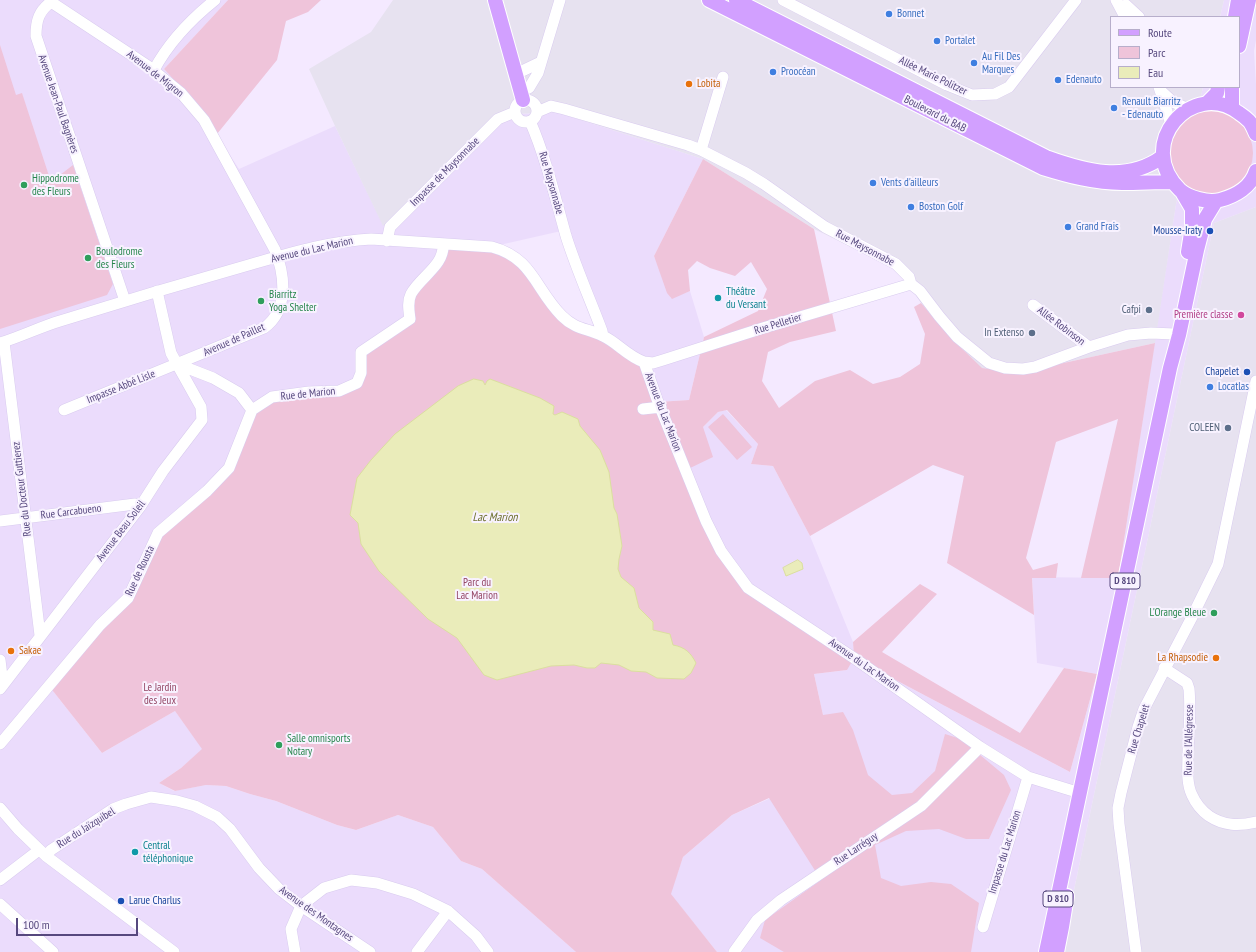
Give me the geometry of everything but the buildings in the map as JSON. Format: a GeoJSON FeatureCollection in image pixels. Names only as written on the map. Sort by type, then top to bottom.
{"type":"FeatureCollection","features":[{"type":"Feature","properties":{"kind":"main road"},"geometry":{"type":"LineString","coordinates":[[495,0],[527,103]]}},
{"type":"Feature","properties":{"kind":"main road","name":"Boulevard du BAB"},"geometry":{"type":"LineString","coordinates":[[709,0],[1043,168],[1087,180],[1121,183],[1172,182]]}},
{"type":"Feature","properties":{"kind":"main road","name":"Boulevard du BAB"},"geometry":{"type":"LineString","coordinates":[[736,0],[1046,158],[1090,170],[1120,172],[1138,170],[1152,164],[1162,157]]}},
{"type":"Feature","properties":{"kind":"main road"},"geometry":{"type":"LineString","coordinates":[[1235,16],[1238,0]]}},
{"type":"Feature","properties":{"kind":"main road"},"geometry":{"type":"LineString","coordinates":[[1240,41],[1249,0]]}},
{"type":"Feature","properties":{"kind":"main road"},"geometry":{"type":"LineString","coordinates":[[1207,104],[1217,93],[1218,88]]}},
{"type":"Feature","properties":{"kind":"main road"},"geometry":{"type":"LineString","coordinates":[[1232,88],[1232,108]]}},
{"type":"Feature","properties":{"kind":"main road"},"geometry":{"type":"LineString","coordinates":[[1256,134],[1248,120],[1232,108],[1220,104],[1207,104],[1188,109],[1171,124],[1166,134],[1162,157],[1165,170],[1172,182],[1182,192],[1198,200],[1216,201],[1232,197],[1250,188],[1256,171]]}},
{"type":"Feature","properties":{"kind":"main road","name":"D 810"},"geometry":{"type":"LineString","coordinates":[[1170,368],[1174,334],[1181,302],[1192,227],[1192,209],[1182,192]]}},
{"type":"Feature","properties":{"kind":"main road","name":"D 810"},"geometry":{"type":"LineString","coordinates":[[1046,952],[1170,368],[1179,335],[1205,219],[1216,201]]}},
{"type":"Feature","properties":{"kind":"main road"},"geometry":{"type":"LineString","coordinates":[[1038,952],[1058,870],[1069,846]]}},
{"type":"Feature","properties":{"kind":"main road"},"geometry":{"type":"LineString","coordinates":[[1057,952],[1070,873],[1069,846]]}},
{"type":"Feature","properties":{"kind":"street"},"geometry":{"type":"LineString","coordinates":[[154,70],[174,38],[215,0]]}},
{"type":"Feature","properties":{"kind":"street"},"geometry":{"type":"LineString","coordinates":[[527,103],[535,117],[527,122],[520,121],[517,118],[527,103],[538,73],[560,0]]}},
{"type":"Feature","properties":{"kind":"street","name":"Allée Marie Politzer"},"geometry":{"type":"LineString","coordinates":[[783,0],[947,85],[972,95],[995,94],[1009,87],[1076,0]]}},
{"type":"Feature","properties":{"kind":"street","name":"Avenue de Migron"},"geometry":{"type":"LineString","coordinates":[[51,1],[154,70],[181,93],[204,120],[266,232],[278,257]]}},
{"type":"Feature","properties":{"kind":"street","name":"Avenue Jean-Paul Bagnères"},"geometry":{"type":"LineString","coordinates":[[51,1],[43,8],[36,24],[36,36],[125,300]]}},
{"type":"Feature","properties":{"kind":"street"},"geometry":{"type":"LineString","coordinates":[[1120,8],[1126,5],[1138,16]]}},
{"type":"Feature","properties":{"kind":"street"},"geometry":{"type":"LineString","coordinates":[[516,71],[541,62]]}},
{"type":"Feature","properties":{"kind":"street"},"geometry":{"type":"LineString","coordinates":[[701,150],[723,77]]}},
{"type":"Feature","properties":{"kind":"street"},"geometry":{"type":"LineString","coordinates":[[1160,89],[1173,102],[1188,109]]}},
{"type":"Feature","properties":{"kind":"street"},"geometry":{"type":"LineString","coordinates":[[1160,89],[1171,124]]}},
{"type":"Feature","properties":{"kind":"street","name":"Rue Maysonnabe"},"geometry":{"type":"LineString","coordinates":[[527,103],[564,109],[688,145],[746,173],[825,227],[896,264],[909,277],[911,284],[920,291],[957,337],[989,363],[1005,368],[1023,369],[1035,367],[1089,347],[1128,335],[1140,333],[1174,334]]}},
{"type":"Feature","properties":{"kind":"street","name":"Impasse de Maysonnabe"},"geometry":{"type":"LineString","coordinates":[[387,241],[390,227],[498,119],[527,103]]}},
{"type":"Feature","properties":{"kind":"street","name":"Rue Maysonnabe"},"geometry":{"type":"LineString","coordinates":[[530,121],[544,156],[567,236],[603,336]]}},
{"type":"Feature","properties":{"kind":"street","name":"Avenue du Lac Marion"},"geometry":{"type":"LineString","coordinates":[[2,342],[125,300],[278,257],[336,243],[371,239],[492,247],[501,249],[511,254],[528,268],[553,305],[562,316],[572,324],[603,336],[634,359],[644,362],[660,407],[706,521],[721,551],[748,588],[854,658],[980,747],[1028,777],[1080,794]]}},
{"type":"Feature","properties":{"kind":"street","name":"Rue de Marion"},"geometry":{"type":"LineString","coordinates":[[252,410],[272,397],[309,392],[339,391],[357,383],[361,373],[361,352],[410,319],[410,295],[441,258],[444,250],[444,244]]}},
{"type":"Feature","properties":{"kind":"street","name":"Avenue de Paillet"},"geometry":{"type":"LineString","coordinates":[[177,364],[264,328],[271,323],[282,304],[282,277],[278,257]]}},
{"type":"Feature","properties":{"kind":"street","name":"Rue Pelletier"},"geometry":{"type":"LineString","coordinates":[[644,362],[653,363],[664,360],[911,284]]}},
{"type":"Feature","properties":{"kind":"street","name":"Avenue Beau Soleil"},"geometry":{"type":"LineString","coordinates":[[2,687],[40,635],[140,507],[163,471],[202,420],[201,407],[171,353],[157,291]]}},
{"type":"Feature","properties":{"kind":"street","name":"Allée Robinson"},"geometry":{"type":"LineString","coordinates":[[1032,305],[1089,347]]}},
{"type":"Feature","properties":{"kind":"street","name":"Rue du Docteur Guttierez"},"geometry":{"type":"LineString","coordinates":[[2,342],[40,635]]}},
{"type":"Feature","properties":{"kind":"street"},"geometry":{"type":"LineString","coordinates":[[177,364],[212,378],[239,393],[252,410]]}},
{"type":"Feature","properties":{"kind":"street","name":"Impasse Abbé Lisle"},"geometry":{"type":"LineString","coordinates":[[64,410],[177,364]]}},
{"type":"Feature","properties":{"kind":"street","name":"Rue Chapelet"},"geometry":{"type":"LineString","coordinates":[[1136,952],[1118,808],[1138,727],[1144,709],[1164,668],[1191,620],[1218,564],[1256,380]]}},
{"type":"Feature","properties":{"kind":"street"},"geometry":{"type":"LineString","coordinates":[[643,409],[660,407]]}},
{"type":"Feature","properties":{"kind":"street","name":"Rue de Rousta"},"geometry":{"type":"LineString","coordinates":[[0,744],[100,625],[128,598],[158,533],[207,491],[230,468],[252,410]]}},
{"type":"Feature","properties":{"kind":"street","name":"Rue Carcabueno"},"geometry":{"type":"LineString","coordinates":[[0,521],[135,504],[140,507]]}},
{"type":"Feature","properties":{"kind":"street"},"geometry":{"type":"LineString","coordinates":[[0,660],[2,687]]}},
{"type":"Feature","properties":{"kind":"street","name":"Rue de l'Allégresse"},"geometry":{"type":"LineString","coordinates":[[1164,668],[1187,683],[1189,689],[1189,784],[1198,805],[1206,814],[1218,822],[1231,825],[1243,825],[1256,822]]}},
{"type":"Feature","properties":{"kind":"street","name":"Rue Larréguy"},"geometry":{"type":"LineString","coordinates":[[734,952],[757,920],[781,900],[921,806],[980,747]]}},
{"type":"Feature","properties":{"kind":"street","name":"Impasse du Lac Marion"},"geometry":{"type":"LineString","coordinates":[[983,927],[1028,777]]}},
{"type":"Feature","properties":{"kind":"street","name":"Rue du Jaïzquibel"},"geometry":{"type":"LineString","coordinates":[[0,880],[43,853],[51,850],[113,809],[151,797]]}},
{"type":"Feature","properties":{"kind":"street","name":"Avenue des Montagnes"},"geometry":{"type":"LineString","coordinates":[[151,797],[177,801],[195,806],[217,817],[230,829],[259,868],[279,889],[301,906],[370,952]]}},
{"type":"Feature","properties":{"kind":"street"},"geometry":{"type":"LineString","coordinates":[[0,808],[18,829],[43,853],[174,952]]}},
{"type":"Feature","properties":{"kind":"street"},"geometry":{"type":"LineString","coordinates":[[296,952],[290,928],[301,906],[324,888],[351,880],[377,883],[413,894],[448,911],[476,936],[488,952]]}},
{"type":"Feature","properties":{"kind":"street"},"geometry":{"type":"LineString","coordinates":[[0,904],[53,952]]}},
{"type":"Feature","properties":{"kind":"street"},"geometry":{"type":"LineString","coordinates":[[417,952],[448,911]]}},
{"type":"Feature","properties":{"kind":"shaded area"},"geometry":{"type":"Polygon","coordinates":[[[0,0],[228,0],[164,69],[198,106],[239,169],[335,126],[383,225],[498,115],[556,112],[703,159],[654,256],[671,298],[690,291],[704,337],[689,400],[658,402],[594,328],[570,229],[504,244],[458,244],[410,319],[357,383],[229,468],[128,598],[49,686],[102,753],[175,711],[203,749],[181,768],[159,783],[174,791],[206,785],[226,786],[276,801],[337,825],[356,830],[398,815],[433,827],[461,861],[482,869],[576,952],[0,952],[0,0]]]}},
{"type":"Feature","properties":{"kind":"shaded area"},"geometry":{"type":"Polygon","coordinates":[[[393,0],[1224,0],[1220,16],[1110,16],[1110,88],[1203,88],[1176,204],[1155,343],[1018,373],[981,368],[951,338],[921,303],[899,270],[814,229],[703,159],[556,112],[498,115],[383,226],[309,69],[371,32],[393,0]]]}},
{"type":"Feature","properties":{"kind":"shaded area"},"geometry":{"type":"Polygon","coordinates":[[[1224,0],[1256,0],[1256,40],[1254,51],[1256,85],[1256,207],[1214,223],[1061,952],[717,952],[670,894],[683,857],[732,815],[835,770],[814,674],[847,670],[748,588],[721,551],[686,470],[703,427],[718,412],[726,410],[758,444],[751,464],[773,466],[810,536],[853,642],[854,658],[1070,772],[1097,674],[1037,663],[1032,577],[1118,578],[1176,204],[1203,88],[1240,88],[1240,16],[1220,16],[1224,0]]]}},
{"type":"Feature","properties":{"kind":"shaded area"},"geometry":{"type":"Polygon","coordinates":[[[1256,207],[1256,952],[1061,952],[1214,223],[1256,207]]]}},
{"type":"Feature","properties":{"kind":"green space"},"geometry":{"type":"Polygon","coordinates":[[[228,0],[321,0],[308,12],[286,21],[277,60],[217,134],[198,106],[164,69],[228,0]]]}},
{"type":"Feature","properties":{"kind":"green space","name":"Hippodrome des Fleurs"},"geometry":{"type":"Polygon","coordinates":[[[0,45],[16,95],[22,93],[51,182],[73,165],[113,284],[107,295],[0,329],[0,45]]]}},
{"type":"Feature","properties":{"kind":"green space"},"geometry":{"type":"Polygon","coordinates":[[[1211,111],[1227,114],[1241,123],[1250,137],[1253,153],[1250,169],[1241,183],[1227,192],[1211,195],[1195,192],[1181,183],[1172,169],[1169,153],[1172,137],[1181,123],[1195,114],[1211,111]]]}},
{"type":"Feature","properties":{"kind":"green space","name":"Parc du Lac Marion"},"geometry":{"type":"Polygon","coordinates":[[[703,159],[814,229],[836,331],[790,342],[768,352],[762,381],[779,408],[815,381],[850,370],[873,384],[900,377],[920,364],[925,334],[914,307],[921,303],[951,338],[982,368],[1018,373],[1155,343],[1118,578],[1081,578],[1118,419],[1056,442],[1026,558],[1033,570],[1058,563],[1056,578],[1032,578],[1034,615],[947,563],[964,476],[933,465],[810,536],[773,466],[751,464],[758,444],[727,410],[718,412],[703,427],[713,457],[686,470],[706,521],[748,588],[854,657],[853,642],[920,584],[937,594],[882,652],[1020,733],[1064,668],[1097,674],[1070,772],[854,658],[847,670],[814,674],[823,715],[843,712],[853,730],[868,775],[892,795],[912,793],[935,771],[945,734],[961,739],[1004,775],[1011,790],[989,839],[966,839],[939,829],[906,831],[875,845],[881,878],[901,886],[931,882],[951,884],[979,903],[971,952],[784,952],[760,938],[765,920],[821,880],[769,798],[732,815],[683,857],[671,894],[717,952],[576,952],[482,869],[461,861],[433,827],[398,815],[356,830],[337,825],[276,801],[226,786],[206,785],[175,791],[159,783],[181,768],[202,749],[175,711],[102,753],[49,686],[128,598],[158,533],[229,468],[252,410],[272,397],[357,383],[361,352],[410,319],[409,304],[443,244],[511,254],[562,316],[644,362],[658,402],[689,400],[704,337],[758,311],[767,289],[751,262],[735,276],[710,268],[697,261],[688,270],[690,291],[672,299],[667,293],[654,256],[703,159]]]}},
{"type":"Feature","properties":{"kind":"green space"},"geometry":{"type":"Polygon","coordinates":[[[723,414],[752,447],[737,460],[708,427],[723,414]]]}},
{"type":"Feature","properties":{"kind":"water","name":"Lac Marion"},"geometry":{"type":"Polygon","coordinates":[[[474,379],[483,381],[485,385],[490,379],[540,398],[554,406],[553,414],[555,415],[562,412],[578,419],[580,426],[600,450],[609,472],[614,508],[617,514],[622,546],[618,569],[621,577],[634,588],[639,608],[653,622],[653,630],[670,634],[673,645],[690,653],[694,659],[696,663],[691,673],[684,679],[657,678],[646,672],[631,671],[619,665],[601,663],[595,668],[574,665],[551,666],[497,680],[484,675],[457,638],[428,619],[379,571],[361,544],[358,523],[350,515],[357,478],[395,434],[458,386],[474,379]]]}},
{"type":"Feature","properties":{"kind":"water"},"geometry":{"type":"Polygon","coordinates":[[[798,560],[802,563],[803,569],[786,576],[783,568],[798,560]]]}},
{"type":"Feature","properties":{"kind":"place","name":"Bonnet"},"geometry":{"type":"Point","coordinates":[889,14]}},
{"type":"Feature","properties":{"kind":"place","name":"Portalet"},"geometry":{"type":"Point","coordinates":[937,41]}},
{"type":"Feature","properties":{"kind":"place","name":"Au Fil Des Marques"},"geometry":{"type":"Point","coordinates":[974,63]}},
{"type":"Feature","properties":{"kind":"place","name":"Proocéan"},"geometry":{"type":"Point","coordinates":[773,72]}},
{"type":"Feature","properties":{"kind":"place","name":"Edenauto"},"geometry":{"type":"Point","coordinates":[1058,80]}},
{"type":"Feature","properties":{"kind":"place","name":"Lobita"},"geometry":{"type":"Point","coordinates":[689,84]}},
{"type":"Feature","properties":{"kind":"place","name":"Renault Biarritz - Edenauto"},"geometry":{"type":"Point","coordinates":[1114,108]}},
{"type":"Feature","properties":{"kind":"place","name":"Vents d'ailleurs"},"geometry":{"type":"Point","coordinates":[873,183]}},
{"type":"Feature","properties":{"kind":"place","name":"Hippodrome des Fleurs"},"geometry":{"type":"Point","coordinates":[24,185]}},
{"type":"Feature","properties":{"kind":"place","name":"Boston Golf"},"geometry":{"type":"Point","coordinates":[911,207]}},
{"type":"Feature","properties":{"kind":"place","name":"Grand Frais"},"geometry":{"type":"Point","coordinates":[1068,227]}},
{"type":"Feature","properties":{"kind":"place","name":"Mousse-Iraty"},"geometry":{"type":"Point","coordinates":[1210,231]}},
{"type":"Feature","properties":{"kind":"place","name":"Boulodrome des Fleurs"},"geometry":{"type":"Point","coordinates":[88,258]}},
{"type":"Feature","properties":{"kind":"place","name":"Théâtre du Versant"},"geometry":{"type":"Point","coordinates":[718,298]}},
{"type":"Feature","properties":{"kind":"place","name":"Biarritz Yoga Shelter"},"geometry":{"type":"Point","coordinates":[261,301]}},
{"type":"Feature","properties":{"kind":"place","name":"Cafpi"},"geometry":{"type":"Point","coordinates":[1149,310]}},
{"type":"Feature","properties":{"kind":"place","name":"Première classe"},"geometry":{"type":"Point","coordinates":[1241,315]}},
{"type":"Feature","properties":{"kind":"place","name":"In Extenso"},"geometry":{"type":"Point","coordinates":[1032,333]}},
{"type":"Feature","properties":{"kind":"place","name":"Chapelet"},"geometry":{"type":"Point","coordinates":[1247,372]}},
{"type":"Feature","properties":{"kind":"place","name":"Locatlas"},"geometry":{"type":"Point","coordinates":[1210,387]}},
{"type":"Feature","properties":{"kind":"place","name":"COLEEN"},"geometry":{"type":"Point","coordinates":[1228,428]}},
{"type":"Feature","properties":{"kind":"place","name":"L'Orange Bleue"},"geometry":{"type":"Point","coordinates":[1214,613]}},
{"type":"Feature","properties":{"kind":"place","name":"Sakae"},"geometry":{"type":"Point","coordinates":[11,651]}},
{"type":"Feature","properties":{"kind":"place","name":"La Rhapsodie"},"geometry":{"type":"Point","coordinates":[1216,658]}},
{"type":"Feature","properties":{"kind":"place","name":"Salle omnisports Notary"},"geometry":{"type":"Point","coordinates":[279,745]}},
{"type":"Feature","properties":{"kind":"place","name":"Central téléphonique"},"geometry":{"type":"Point","coordinates":[135,852]}},
{"type":"Feature","properties":{"kind":"place","name":"Larue Charlus"},"geometry":{"type":"Point","coordinates":[121,901]}},
{"type":"Feature","properties":{"kind":"park label","name":"Le Jardin des Jeux"},"geometry":{"type":"Point","coordinates":[160,694]}}]}
